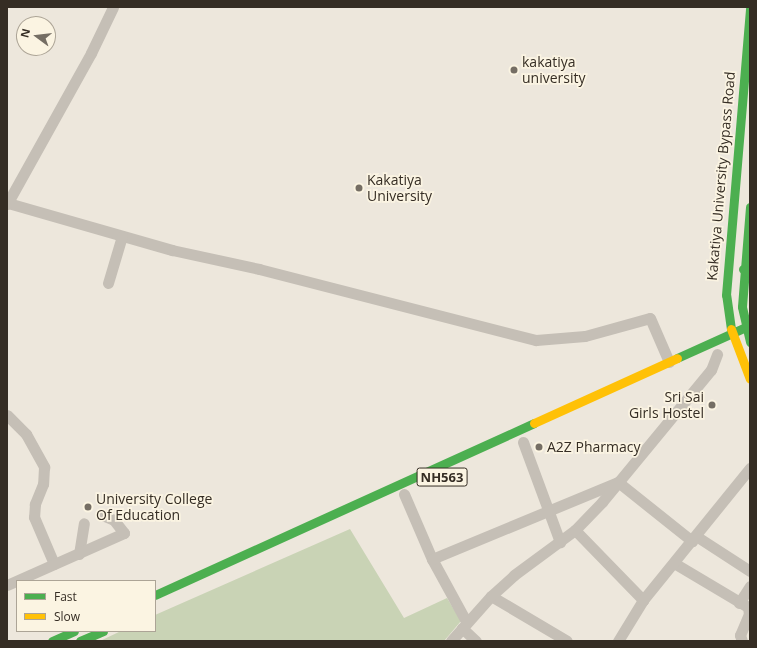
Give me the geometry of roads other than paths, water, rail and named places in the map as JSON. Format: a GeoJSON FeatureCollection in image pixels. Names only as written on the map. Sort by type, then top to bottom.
{"type":"FeatureCollection","features":[{"type":"Feature","properties":{"kind":"main road","name":"Kakatiya University Bypass Road"},"geometry":{"type":"LineString","coordinates":[[750,7],[726,283],[732,334],[727,350],[750,379]]}},
{"type":"Feature","properties":{"kind":"main road"},"geometry":{"type":"LineString","coordinates":[[703,361],[750,341],[748,326],[742,307],[747,271],[750,207]]}},
{"type":"Feature","properties":{"kind":"main road","name":"NH563"},"geometry":{"type":"LineString","coordinates":[[156,594],[748,326]]}},
{"type":"Feature","properties":{"kind":"main road"},"geometry":{"type":"LineString","coordinates":[[52,641],[72,632]]}},
{"type":"Feature","properties":{"kind":"main road"},"geometry":{"type":"LineString","coordinates":[[80,641],[101,632]]}},
{"type":"Feature","properties":{"kind":"street"},"geometry":{"type":"LineString","coordinates":[[113,7],[91,53],[7,204],[122,236],[536,340],[585,336],[650,318],[669,362]]}},
{"type":"Feature","properties":{"kind":"street"},"geometry":{"type":"LineString","coordinates":[[108,284],[122,236]]}},
{"type":"Feature","properties":{"kind":"street"},"geometry":{"type":"LineString","coordinates":[[451,641],[464,624],[514,574],[575,530],[618,482],[727,350]]}},
{"type":"Feature","properties":{"kind":"street"},"geometry":{"type":"LineString","coordinates":[[7,415],[26,434],[44,467],[43,484],[34,504],[34,517],[54,564]]}},
{"type":"Feature","properties":{"kind":"street"},"geometry":{"type":"LineString","coordinates":[[523,442],[560,542]]}},
{"type":"Feature","properties":{"kind":"street"},"geometry":{"type":"LineString","coordinates":[[618,641],[643,600],[750,468]]}},
{"type":"Feature","properties":{"kind":"street"},"geometry":{"type":"LineString","coordinates":[[432,558],[548,512],[618,482]]}},
{"type":"Feature","properties":{"kind":"street"},"geometry":{"type":"LineString","coordinates":[[618,482],[694,538],[750,571]]}},
{"type":"Feature","properties":{"kind":"street"},"geometry":{"type":"LineString","coordinates":[[404,494],[432,558],[464,624],[476,641]]}},
{"type":"Feature","properties":{"kind":"street"},"geometry":{"type":"LineString","coordinates":[[18,580],[124,533],[114,520],[102,514]]}},
{"type":"Feature","properties":{"kind":"street"},"geometry":{"type":"LineString","coordinates":[[79,554],[84,523]]}},
{"type":"Feature","properties":{"kind":"street"},"geometry":{"type":"LineString","coordinates":[[575,530],[643,600]]}},
{"type":"Feature","properties":{"kind":"street"},"geometry":{"type":"LineString","coordinates":[[674,563],[748,607],[749,610],[742,628],[742,641]]}},
{"type":"Feature","properties":{"kind":"street"},"geometry":{"type":"LineString","coordinates":[[739,603],[750,586]]}},
{"type":"Feature","properties":{"kind":"street"},"geometry":{"type":"LineString","coordinates":[[491,596],[567,641]]}},
{"type":"Feature","properties":{"kind":"place","name":"kakatiya university"},"geometry":{"type":"Point","coordinates":[514,70]}},
{"type":"Feature","properties":{"kind":"place","name":"Kakatiya University"},"geometry":{"type":"Point","coordinates":[359,188]}},
{"type":"Feature","properties":{"kind":"place","name":"Sri Sai Girls Hostel"},"geometry":{"type":"Point","coordinates":[712,405]}},
{"type":"Feature","properties":{"kind":"place","name":"A2Z Pharmacy"},"geometry":{"type":"Point","coordinates":[539,447]}},
{"type":"Feature","properties":{"kind":"place","name":"University College Of Education"},"geometry":{"type":"Point","coordinates":[88,507]}}]}
